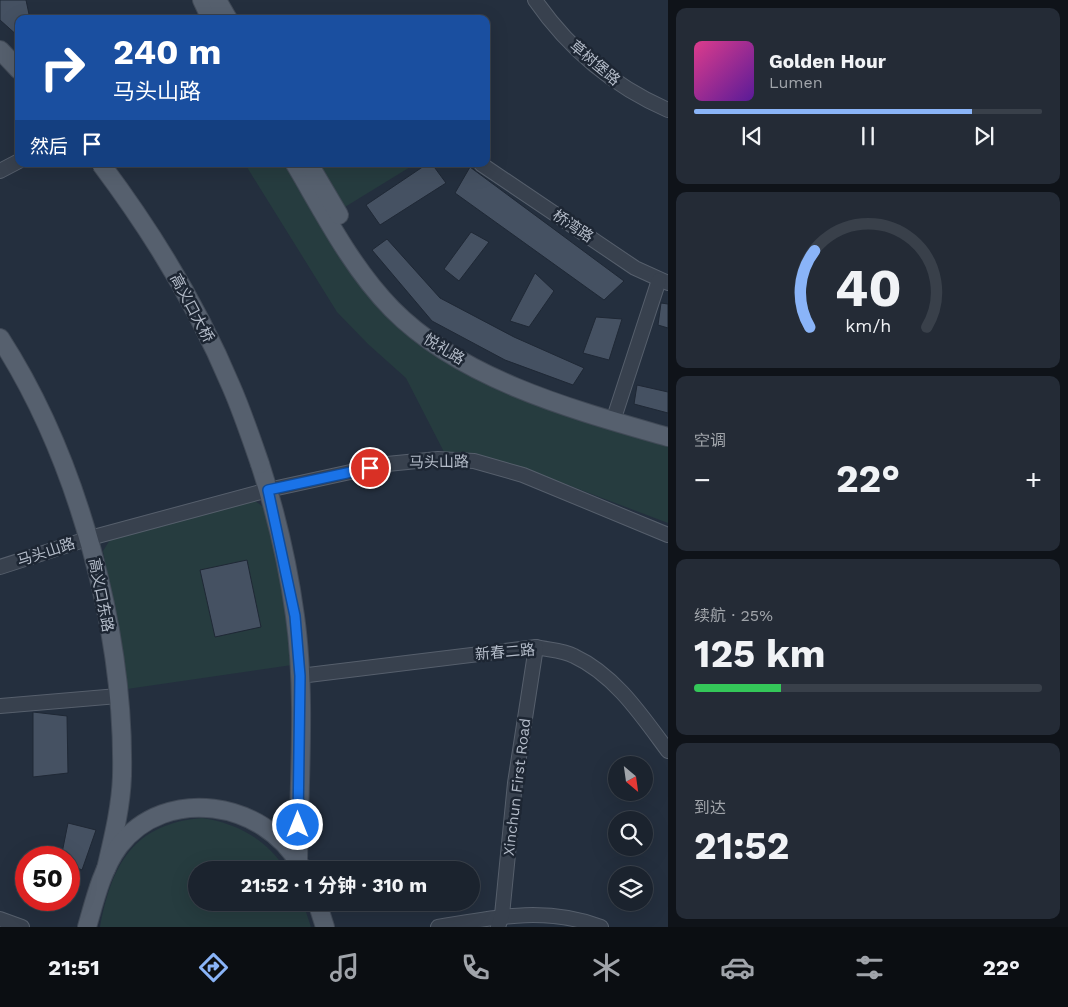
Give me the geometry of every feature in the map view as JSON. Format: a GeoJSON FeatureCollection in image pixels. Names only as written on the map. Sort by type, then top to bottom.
{"type":"FeatureCollection","features":[{"type":"Feature","properties":{"kind":"main road"},"geometry":{"type":"LineString","coordinates":[[202,0],[209,15]]}},
{"type":"Feature","properties":{"kind":"main road"},"geometry":{"type":"LineString","coordinates":[[218,0],[226,15]]}},
{"type":"Feature","properties":{"kind":"main road"},"geometry":{"type":"LineString","coordinates":[[0,50],[15,66]]}},
{"type":"Feature","properties":{"kind":"main road","name":"高义口大桥"},"geometry":{"type":"LineString","coordinates":[[103,167],[130,203],[200,321],[231,385],[268,490],[295,616],[300,676],[300,861]]}},
{"type":"Feature","properties":{"kind":"main road","name":"悦礼路"},"geometry":{"type":"LineString","coordinates":[[296,167],[351,258],[390,307],[419,335],[448,354],[520,389],[614,416],[668,426]]}},
{"type":"Feature","properties":{"kind":"main road","name":"悦礼路"},"geometry":{"type":"LineString","coordinates":[[311,167],[362,255],[398,302],[424,325],[453,344],[524,380],[668,437]]}},
{"type":"Feature","properties":{"kind":"main road","name":"高义口东路"},"geometry":{"type":"LineString","coordinates":[[0,338],[44,420],[90,538],[109,630],[118,696],[122,778],[115,827],[106,869]]}},
{"type":"Feature","properties":{"kind":"main road"},"geometry":{"type":"LineString","coordinates":[[87,927],[106,869],[120,846],[137,828],[158,815],[181,808],[206,807],[233,811],[256,822],[279,840],[296,861]]}},
{"type":"Feature","properties":{"kind":"main road"},"geometry":{"type":"LineString","coordinates":[[320,911],[325,927]]}},
{"type":"Feature","properties":{"kind":"street","name":"草树堡路"},"geometry":{"type":"LineString","coordinates":[[535,0],[553,25],[583,57],[637,96],[668,110]]}},
{"type":"Feature","properties":{"kind":"street"},"geometry":{"type":"LineString","coordinates":[[0,171],[15,163]]}},
{"type":"Feature","properties":{"kind":"street","name":"桥湾路"},"geometry":{"type":"LineString","coordinates":[[485,167],[635,268],[664,282]]}},
{"type":"Feature","properties":{"kind":"street"},"geometry":{"type":"LineString","coordinates":[[614,416],[664,282]]}},
{"type":"Feature","properties":{"kind":"street","name":"马头山路"},"geometry":{"type":"LineString","coordinates":[[0,567],[90,538],[268,490],[387,464],[438,459],[474,461],[523,475],[668,535]]}},
{"type":"Feature","properties":{"kind":"street","name":"新春二路"},"geometry":{"type":"LineString","coordinates":[[300,676],[536,647],[572,655],[596,668],[640,713],[668,751]]}},
{"type":"Feature","properties":{"kind":"street","name":"Xinchun First Road"},"geometry":{"type":"LineString","coordinates":[[500,921],[514,783],[536,647]]}},
{"type":"Feature","properties":{"kind":"street"},"geometry":{"type":"LineString","coordinates":[[0,706],[118,696]]}},
{"type":"Feature","properties":{"kind":"street"},"geometry":{"type":"LineString","coordinates":[[438,927],[548,914],[568,917],[601,927]]}},
{"type":"Feature","properties":{"kind":"street"},"geometry":{"type":"LineString","coordinates":[[0,919],[22,927]]}},
{"type":"Feature","properties":{"kind":"green space"},"geometry":{"type":"Polygon","coordinates":[[[247,167],[289,167],[416,337],[668,445],[668,523],[523,468],[474,453],[444,452],[406,378],[368,344],[337,312],[247,167]]]}},
{"type":"Feature","properties":{"kind":"green space"},"geometry":{"type":"Polygon","coordinates":[[[319,167],[410,167],[340,210],[319,167]]]}},
{"type":"Feature","properties":{"kind":"green space"},"geometry":{"type":"Polygon","coordinates":[[[255,501],[265,508],[289,617],[292,665],[127,689],[103,551],[110,540],[255,501]]]}},
{"type":"Feature","properties":{"kind":"green space"},"geometry":{"type":"Polygon","coordinates":[[[202,818],[239,828],[260,841],[279,861],[188,861],[188,911],[306,911],[311,927],[100,927],[111,884],[119,866],[130,851],[143,839],[159,829],[178,822],[202,818]]]}},
{"type":"Feature","properties":{"kind":"building"},"geometry":{"type":"Polygon","coordinates":[[[0,0],[26,0],[29,15],[15,15],[15,33],[0,20],[0,0]]]}},
{"type":"Feature","properties":{"kind":"building"},"geometry":{"type":"Polygon","coordinates":[[[423,167],[434,167],[446,183],[380,225],[366,205],[423,167]]]}},
{"type":"Feature","properties":{"kind":"building"},"geometry":{"type":"Polygon","coordinates":[[[470,167],[624,281],[604,300],[455,193],[470,167]]]}},
{"type":"Feature","properties":{"kind":"building"},"geometry":{"type":"Polygon","coordinates":[[[471,232],[489,242],[459,281],[444,269],[471,232]]]}},
{"type":"Feature","properties":{"kind":"building"},"geometry":{"type":"Polygon","coordinates":[[[387,239],[440,298],[514,337],[584,368],[573,385],[505,360],[432,321],[372,250],[387,239]]]}},
{"type":"Feature","properties":{"kind":"building"},"geometry":{"type":"Polygon","coordinates":[[[535,273],[554,291],[529,327],[510,321],[535,273]]]}},
{"type":"Feature","properties":{"kind":"building"},"geometry":{"type":"Polygon","coordinates":[[[661,303],[668,304],[668,328],[658,325],[661,303]]]}},
{"type":"Feature","properties":{"kind":"building"},"geometry":{"type":"Polygon","coordinates":[[[596,317],[622,319],[609,360],[583,353],[596,317]]]}},
{"type":"Feature","properties":{"kind":"building"},"geometry":{"type":"Polygon","coordinates":[[[637,385],[668,392],[668,413],[634,404],[637,385]]]}},
{"type":"Feature","properties":{"kind":"building"},"geometry":{"type":"Polygon","coordinates":[[[247,560],[261,627],[215,637],[200,570],[247,560]]]}},
{"type":"Feature","properties":{"kind":"building"},"geometry":{"type":"Polygon","coordinates":[[[33,712],[67,716],[68,773],[33,777],[33,712]]]}},
{"type":"Feature","properties":{"kind":"building"},"geometry":{"type":"Polygon","coordinates":[[[68,823],[96,830],[82,870],[80,869],[80,846],[63,846],[68,823]]]}},
{"type":"Feature","properties":{"kind":"route"},"geometry":{"type":"LineString","coordinates":[[298,825],[300,676],[295,616],[268,490],[370,468]]}}]}
